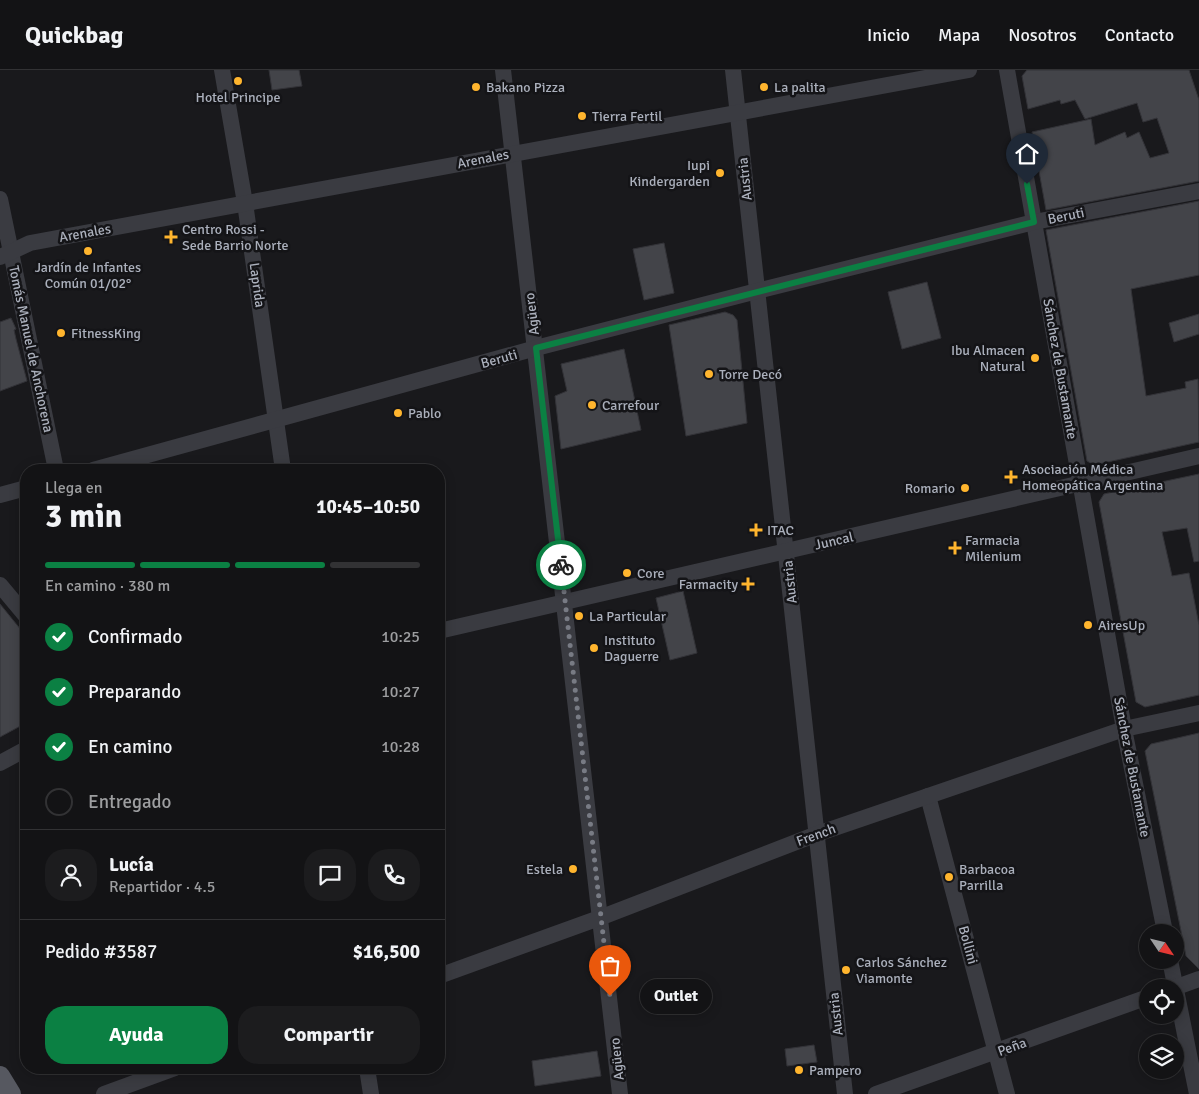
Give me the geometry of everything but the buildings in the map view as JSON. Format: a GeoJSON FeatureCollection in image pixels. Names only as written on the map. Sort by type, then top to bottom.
{"type":"FeatureCollection","features":[{"type":"Feature","properties":{"kind":"main road"},"geometry":{"type":"LineString","coordinates":[[0,1076],[11,1094]]}},
{"type":"Feature","properties":{"kind":"street","name":"Laprida"},"geometry":{"type":"LineString","coordinates":[[222,70],[245,203],[282,464]]}},
{"type":"Feature","properties":{"kind":"street","name":"Agüero"},"geometry":{"type":"LineString","coordinates":[[503,70],[602,918],[620,1094]]}},
{"type":"Feature","properties":{"kind":"street","name":"Austria"},"geometry":{"type":"LineString","coordinates":[[733,70],[845,1094]]}},
{"type":"Feature","properties":{"kind":"street","name":"Arenales"},"geometry":{"type":"LineString","coordinates":[[5,253],[30,243],[969,70]]}},
{"type":"Feature","properties":{"kind":"street","name":"Sánchez de Bustamante"},"geometry":{"type":"LineString","coordinates":[[1007,70],[1124,730],[1163,924]]}},
{"type":"Feature","properties":{"kind":"street","name":"Beruti"},"geometry":{"type":"LineString","coordinates":[[115,464],[536,348],[757,291],[1034,222],[1199,191]]}},
{"type":"Feature","properties":{"kind":"street","name":"Tomás Manuel de Anchorena"},"geometry":{"type":"LineString","coordinates":[[0,199],[5,253],[55,464]]}},
{"type":"Feature","properties":{"kind":"street","name":"Juncal"},"geometry":{"type":"LineString","coordinates":[[445,630],[1199,456]]}},
{"type":"Feature","properties":{"kind":"street"},"geometry":{"type":"LineString","coordinates":[[0,495],[20,490]]}},
{"type":"Feature","properties":{"kind":"street"},"geometry":{"type":"LineString","coordinates":[[0,585],[20,609]]}},
{"type":"Feature","properties":{"kind":"street","name":"French"},"geometry":{"type":"LineString","coordinates":[[445,974],[602,918],[817,834],[1124,730],[1199,713]]}},
{"type":"Feature","properties":{"kind":"street"},"geometry":{"type":"LineString","coordinates":[[0,763],[20,752]]}},
{"type":"Feature","properties":{"kind":"street","name":"Bollini"},"geometry":{"type":"LineString","coordinates":[[928,796],[1007,1094]]}},
{"type":"Feature","properties":{"kind":"street"},"geometry":{"type":"LineString","coordinates":[[1184,984],[1199,979]]}},
{"type":"Feature","properties":{"kind":"street","name":"Peña"},"geometry":{"type":"LineString","coordinates":[[876,1094],[996,1053],[1139,1000]]}},
{"type":"Feature","properties":{"kind":"street"},"geometry":{"type":"LineString","coordinates":[[1182,1024],[1197,1094]]}},
{"type":"Feature","properties":{"kind":"street"},"geometry":{"type":"LineString","coordinates":[[104,1094],[158,1074]]}},
{"type":"Feature","properties":{"kind":"street"},"geometry":{"type":"LineString","coordinates":[[368,1074],[371,1094]]}},
{"type":"Feature","properties":{"kind":"way so far"},"geometry":{"type":"LineString","coordinates":[[561,565],[610,996]]}},
{"type":"Feature","properties":{"kind":"place","name":"Hotel Principe"},"geometry":{"type":"Point","coordinates":[238,81]}},
{"type":"Feature","properties":{"kind":"place","name":"Bakano Pizza"},"geometry":{"type":"Point","coordinates":[476,87]}},
{"type":"Feature","properties":{"kind":"place","name":"La palita"},"geometry":{"type":"Point","coordinates":[764,87]}},
{"type":"Feature","properties":{"kind":"place","name":"Tierra Fertil"},"geometry":{"type":"Point","coordinates":[582,116]}},
{"type":"Feature","properties":{"kind":"place","name":"Iupi Kindergarden"},"geometry":{"type":"Point","coordinates":[720,173]}},
{"type":"Feature","properties":{"kind":"place","name":"Centro Rossi - Sede Barrio Norte"},"geometry":{"type":"Point","coordinates":[171,237]}},
{"type":"Feature","properties":{"kind":"place","name":"Jardín de Infantes Común 01/02°"},"geometry":{"type":"Point","coordinates":[88,251]}},
{"type":"Feature","properties":{"kind":"place","name":"FitnessKing"},"geometry":{"type":"Point","coordinates":[61,333]}},
{"type":"Feature","properties":{"kind":"place","name":"Ibu Almacen Natural"},"geometry":{"type":"Point","coordinates":[1035,358]}},
{"type":"Feature","properties":{"kind":"place","name":"Torre Decó"},"geometry":{"type":"Point","coordinates":[709,374]}},
{"type":"Feature","properties":{"kind":"place","name":"Carrefour"},"geometry":{"type":"Point","coordinates":[592,405]}},
{"type":"Feature","properties":{"kind":"place","name":"Pablo"},"geometry":{"type":"Point","coordinates":[398,413]}},
{"type":"Feature","properties":{"kind":"place","name":"Asociación Médica Homeopática Argentina"},"geometry":{"type":"Point","coordinates":[1011,477]}},
{"type":"Feature","properties":{"kind":"place","name":"Romario"},"geometry":{"type":"Point","coordinates":[965,488]}},
{"type":"Feature","properties":{"kind":"place","name":"ITAC"},"geometry":{"type":"Point","coordinates":[756,530]}},
{"type":"Feature","properties":{"kind":"place","name":"Farmacia Milenium"},"geometry":{"type":"Point","coordinates":[955,548]}},
{"type":"Feature","properties":{"kind":"place","name":"Core"},"geometry":{"type":"Point","coordinates":[627,573]}},
{"type":"Feature","properties":{"kind":"place","name":"Farmacity"},"geometry":{"type":"Point","coordinates":[748,584]}},
{"type":"Feature","properties":{"kind":"place","name":"La Particular"},"geometry":{"type":"Point","coordinates":[579,616]}},
{"type":"Feature","properties":{"kind":"place","name":"AiresUp"},"geometry":{"type":"Point","coordinates":[1088,625]}},
{"type":"Feature","properties":{"kind":"place","name":"Instituto Daguerre"},"geometry":{"type":"Point","coordinates":[594,648]}},
{"type":"Feature","properties":{"kind":"place","name":"Estela"},"geometry":{"type":"Point","coordinates":[573,869]}},
{"type":"Feature","properties":{"kind":"place","name":"Barbacoa Parrilla"},"geometry":{"type":"Point","coordinates":[949,877]}},
{"type":"Feature","properties":{"kind":"place","name":"Carlos Sánchez Viamonte"},"geometry":{"type":"Point","coordinates":[846,970]}},
{"type":"Feature","properties":{"kind":"place","name":"Outlet"},"geometry":{"type":"Point","coordinates":[610,996]}},
{"type":"Feature","properties":{"kind":"place","name":"Pampero"},"geometry":{"type":"Point","coordinates":[799,1070]}},
{"type":"Feature","properties":{"kind":"route"},"geometry":{"type":"LineString","coordinates":[[561,565],[536,348],[1034,222],[1027,184]]}}]}
